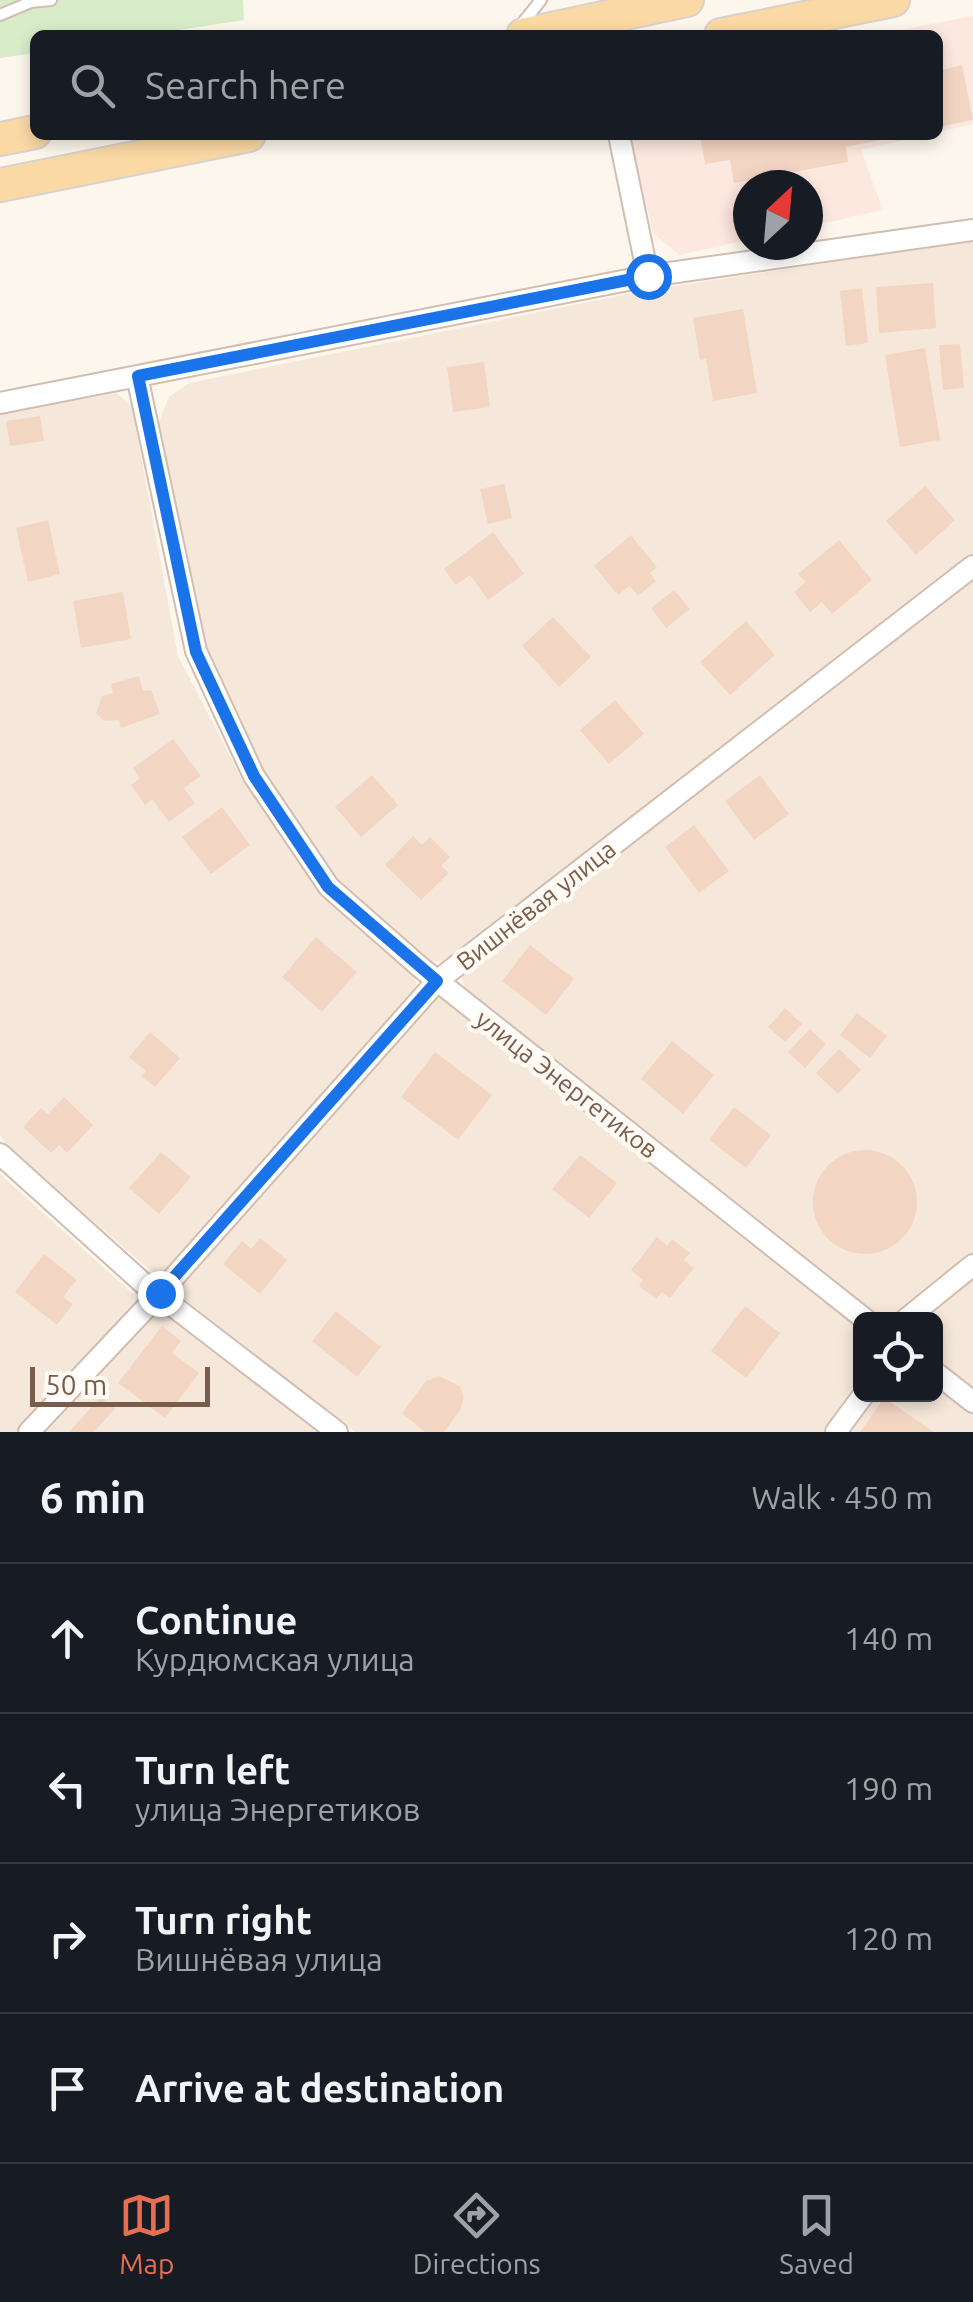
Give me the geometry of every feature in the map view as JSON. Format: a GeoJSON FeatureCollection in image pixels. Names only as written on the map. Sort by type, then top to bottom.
{"type":"FeatureCollection","features":[{"type":"Feature","properties":{"kind":"main road"},"geometry":{"type":"LineString","coordinates":[[746,30],[893,0]]}},
{"type":"Feature","properties":{"kind":"main road"},"geometry":{"type":"LineString","coordinates":[[545,30],[672,1]]}},
{"type":"Feature","properties":{"kind":"main road"},"geometry":{"type":"LineString","coordinates":[[0,139],[30,133]]}},
{"type":"Feature","properties":{"kind":"main road"},"geometry":{"type":"LineString","coordinates":[[0,185],[224,140]]}},
{"type":"Feature","properties":{"kind":"street"},"geometry":{"type":"LineString","coordinates":[[617,140],[648,276]]}},
{"type":"Feature","properties":{"kind":"street"},"geometry":{"type":"LineString","coordinates":[[0,403],[648,276],[973,230]]}},
{"type":"Feature","properties":{"kind":"street","name":"улица Энергетиков"},"geometry":{"type":"LineString","coordinates":[[138,376],[196,652],[254,776],[328,887],[437,981],[856,1312]]}},
{"type":"Feature","properties":{"kind":"street","name":"Вишнёвая улица"},"geometry":{"type":"LineString","coordinates":[[29,1432],[160,1293],[437,981],[973,566]]}},
{"type":"Feature","properties":{"kind":"street"},"geometry":{"type":"LineString","coordinates":[[0,1154],[143,1283],[337,1432]]}},
{"type":"Feature","properties":{"kind":"street"},"geometry":{"type":"LineString","coordinates":[[915,1312],[973,1265]]}},
{"type":"Feature","properties":{"kind":"street"},"geometry":{"type":"LineString","coordinates":[[943,1378],[973,1402]]}},
{"type":"Feature","properties":{"kind":"street"},"geometry":{"type":"LineString","coordinates":[[836,1432],[858,1402]]}},
{"type":"Feature","properties":{"kind":"lane"},"geometry":{"type":"LineString","coordinates":[[0,15],[31,2],[51,0]]}},
{"type":"Feature","properties":{"kind":"lane"},"geometry":{"type":"LineString","coordinates":[[517,30],[540,0]]}},
{"type":"Feature","properties":{"kind":"shaded area"},"geometry":{"type":"Polygon","coordinates":[[[973,16],[973,124],[943,131],[943,30],[900,30],[973,16]]]}},
{"type":"Feature","properties":{"kind":"shaded area"},"geometry":{"type":"Polygon","coordinates":[[[632,140],[904,140],[861,150],[883,210],[823,224],[823,170],[733,170],[733,243],[679,255],[653,233],[632,140]]]}},
{"type":"Feature","properties":{"kind":"shaded area"},"geometry":{"type":"Polygon","coordinates":[[[973,241],[973,554],[455,957],[442,962],[426,960],[338,879],[264,770],[201,640],[158,424],[169,397],[189,383],[648,290],[973,241]]]}},
{"type":"Feature","properties":{"kind":"shaded area"},"geometry":{"type":"Polygon","coordinates":[[[117,393],[132,407],[178,656],[244,783],[324,892],[413,974],[419,990],[166,1277],[155,1274],[9,1149],[0,1135],[0,414],[117,393]]]}},
{"type":"Feature","properties":{"kind":"shaded area"},"geometry":{"type":"Polygon","coordinates":[[[973,578],[973,1253],[900,1311],[872,1312],[464,987],[462,978],[467,969],[973,578]]]}},
{"type":"Feature","properties":{"kind":"shaded area"},"geometry":{"type":"Polygon","coordinates":[[[444,996],[853,1321],[853,1387],[823,1432],[355,1432],[178,1294],[176,1284],[427,999],[444,996]]]}},
{"type":"Feature","properties":{"kind":"shaded area"},"geometry":{"type":"Polygon","coordinates":[[[0,1174],[133,1294],[132,1309],[16,1432],[0,1432],[0,1174]]]}},
{"type":"Feature","properties":{"kind":"shaded area"},"geometry":{"type":"Polygon","coordinates":[[[973,1278],[973,1393],[943,1370],[943,1312],[930,1312],[973,1278]]]}},
{"type":"Feature","properties":{"kind":"shaded area"},"geometry":{"type":"Polygon","coordinates":[[[164,1311],[320,1432],[40,1432],[148,1315],[164,1311]]]}},
{"type":"Feature","properties":{"kind":"shaded area"},"geometry":{"type":"Polygon","coordinates":[[[943,1388],[973,1411],[973,1432],[842,1432],[865,1402],[943,1402],[943,1388]]]}},
{"type":"Feature","properties":{"kind":"green space"},"geometry":{"type":"Polygon","coordinates":[[[0,0],[243,0],[244,20],[179,30],[30,30],[30,54],[0,58],[0,0]]]}},
{"type":"Feature","properties":{"kind":"building"},"geometry":{"type":"Polygon","coordinates":[[[962,65],[973,120],[943,126],[943,70],[962,65]]]}},
{"type":"Feature","properties":{"kind":"building"},"geometry":{"type":"Polygon","coordinates":[[[701,140],[880,140],[846,147],[848,162],[805,170],[733,170],[733,177],[730,160],[705,164],[701,140]]]}},
{"type":"Feature","properties":{"kind":"building"},"geometry":{"type":"Polygon","coordinates":[[[933,283],[936,328],[879,333],[876,287],[933,283]]]}},
{"type":"Feature","properties":{"kind":"building"},"geometry":{"type":"Polygon","coordinates":[[[862,288],[868,343],[846,346],[840,291],[862,288]]]}},
{"type":"Feature","properties":{"kind":"building"},"geometry":{"type":"Polygon","coordinates":[[[743,309],[757,393],[713,401],[706,359],[700,360],[693,318],[743,309]]]}},
{"type":"Feature","properties":{"kind":"building"},"geometry":{"type":"Polygon","coordinates":[[[960,344],[964,388],[943,390],[939,345],[960,344]]]}},
{"type":"Feature","properties":{"kind":"building"},"geometry":{"type":"Polygon","coordinates":[[[925,348],[940,440],[900,447],[885,355],[925,348]]]}},
{"type":"Feature","properties":{"kind":"building"},"geometry":{"type":"Polygon","coordinates":[[[484,362],[490,407],[453,412],[447,367],[484,362]]]}},
{"type":"Feature","properties":{"kind":"building"},"geometry":{"type":"Polygon","coordinates":[[[40,416],[44,441],[10,446],[6,421],[40,416]]]}},
{"type":"Feature","properties":{"kind":"building"},"geometry":{"type":"Polygon","coordinates":[[[504,484],[512,518],[488,524],[480,489],[504,484]]]}},
{"type":"Feature","properties":{"kind":"building"},"geometry":{"type":"Polygon","coordinates":[[[925,486],[955,520],[916,555],[886,521],[925,486]]]}},
{"type":"Feature","properties":{"kind":"building"},"geometry":{"type":"Polygon","coordinates":[[[48,520],[60,574],[28,582],[16,528],[48,520]]]}},
{"type":"Feature","properties":{"kind":"building"},"geometry":{"type":"Polygon","coordinates":[[[493,532],[524,574],[488,600],[470,575],[456,585],[444,569],[493,532]]]}},
{"type":"Feature","properties":{"kind":"building"},"geometry":{"type":"Polygon","coordinates":[[[631,535],[657,567],[650,573],[656,581],[638,596],[630,586],[618,595],[594,566],[631,535]]]}},
{"type":"Feature","properties":{"kind":"building"},"geometry":{"type":"Polygon","coordinates":[[[839,540],[872,580],[832,614],[822,602],[810,612],[794,592],[806,582],[798,574],[839,540]]]}},
{"type":"Feature","properties":{"kind":"building"},"geometry":{"type":"Polygon","coordinates":[[[674,590],[690,609],[666,628],[651,608],[674,590]]]}},
{"type":"Feature","properties":{"kind":"building"},"geometry":{"type":"Polygon","coordinates":[[[123,592],[131,639],[81,648],[73,601],[123,592]]]}},
{"type":"Feature","properties":{"kind":"building"},"geometry":{"type":"Polygon","coordinates":[[[553,617],[591,657],[559,687],[522,646],[553,617]]]}},
{"type":"Feature","properties":{"kind":"building"},"geometry":{"type":"Polygon","coordinates":[[[746,621],[775,655],[730,695],[700,662],[746,621]]]}},
{"type":"Feature","properties":{"kind":"building"},"geometry":{"type":"Polygon","coordinates":[[[139,676],[143,691],[151,690],[160,714],[121,728],[119,720],[104,721],[96,713],[102,696],[113,693],[111,684],[139,676]]]}},
{"type":"Feature","properties":{"kind":"building"},"geometry":{"type":"Polygon","coordinates":[[[615,700],[644,734],[609,764],[580,730],[615,700]]]}},
{"type":"Feature","properties":{"kind":"building"},"geometry":{"type":"Polygon","coordinates":[[[173,739],[201,776],[184,788],[195,803],[169,822],[152,799],[145,805],[131,785],[140,778],[133,768],[173,739]]]}},
{"type":"Feature","properties":{"kind":"building"},"geometry":{"type":"Polygon","coordinates":[[[372,775],[398,805],[361,837],[335,807],[372,775]]]}},
{"type":"Feature","properties":{"kind":"building"},"geometry":{"type":"Polygon","coordinates":[[[760,775],[789,814],[754,840],[725,801],[760,775]]]}},
{"type":"Feature","properties":{"kind":"building"},"geometry":{"type":"Polygon","coordinates":[[[222,807],[250,845],[211,874],[182,837],[222,807]]]}},
{"type":"Feature","properties":{"kind":"building"},"geometry":{"type":"Polygon","coordinates":[[[694,825],[729,871],[699,893],[665,847],[694,825]]]}},
{"type":"Feature","properties":{"kind":"building"},"geometry":{"type":"Polygon","coordinates":[[[413,836],[422,845],[430,837],[450,857],[441,866],[449,873],[421,900],[385,865],[413,836]]]}},
{"type":"Feature","properties":{"kind":"building"},"geometry":{"type":"Polygon","coordinates":[[[316,937],[357,972],[322,1012],[282,977],[316,937]]]}},
{"type":"Feature","properties":{"kind":"building"},"geometry":{"type":"Polygon","coordinates":[[[530,945],[574,979],[546,1015],[502,981],[530,945]]]}},
{"type":"Feature","properties":{"kind":"building"},"geometry":{"type":"Polygon","coordinates":[[[785,1008],[802,1024],[785,1042],[768,1027],[785,1008]]]}},
{"type":"Feature","properties":{"kind":"building"},"geometry":{"type":"Polygon","coordinates":[[[857,1013],[887,1036],[870,1058],[840,1035],[857,1013]]]}},
{"type":"Feature","properties":{"kind":"building"},"geometry":{"type":"Polygon","coordinates":[[[810,1029],[826,1044],[805,1068],[788,1052],[810,1029]]]}},
{"type":"Feature","properties":{"kind":"building"},"geometry":{"type":"Polygon","coordinates":[[[150,1032],[180,1058],[155,1087],[141,1076],[146,1071],[129,1057],[150,1032]]]}},
{"type":"Feature","properties":{"kind":"building"},"geometry":{"type":"Polygon","coordinates":[[[672,1041],[714,1075],[683,1114],[641,1079],[672,1041]]]}},
{"type":"Feature","properties":{"kind":"building"},"geometry":{"type":"Polygon","coordinates":[[[839,1049],[861,1070],[838,1094],[816,1073],[839,1049]]]}},
{"type":"Feature","properties":{"kind":"building"},"geometry":{"type":"Polygon","coordinates":[[[435,1052],[492,1095],[458,1140],[401,1097],[435,1052]]]}},
{"type":"Feature","properties":{"kind":"building"},"geometry":{"type":"Polygon","coordinates":[[[64,1097],[93,1125],[67,1153],[59,1145],[51,1153],[23,1127],[41,1108],[48,1114],[64,1097]]]}},
{"type":"Feature","properties":{"kind":"building"},"geometry":{"type":"Polygon","coordinates":[[[734,1107],[771,1135],[746,1168],[709,1140],[734,1107]]]}},
{"type":"Feature","properties":{"kind":"building"},"geometry":{"type":"Polygon","coordinates":[[[865,1150],[885,1154],[902,1165],[913,1182],[917,1202],[913,1222],[902,1239],[885,1250],[865,1254],[845,1250],[828,1239],[817,1222],[813,1202],[817,1182],[828,1165],[845,1154],[865,1150]]]}},
{"type":"Feature","properties":{"kind":"building"},"geometry":{"type":"Polygon","coordinates":[[[161,1152],[191,1177],[159,1214],[129,1188],[161,1152]]]}},
{"type":"Feature","properties":{"kind":"building"},"geometry":{"type":"Polygon","coordinates":[[[580,1155],[617,1183],[589,1218],[552,1189],[580,1155]]]}},
{"type":"Feature","properties":{"kind":"building"},"geometry":{"type":"Polygon","coordinates":[[[657,1237],[667,1246],[672,1239],[690,1253],[684,1260],[694,1268],[670,1298],[662,1292],[656,1299],[639,1286],[643,1280],[631,1270],[657,1237]]]}},
{"type":"Feature","properties":{"kind":"building"},"geometry":{"type":"Polygon","coordinates":[[[260,1238],[287,1260],[260,1294],[223,1264],[242,1241],[251,1249],[260,1238]]]}},
{"type":"Feature","properties":{"kind":"building"},"geometry":{"type":"Polygon","coordinates":[[[44,1254],[77,1280],[63,1297],[73,1304],[57,1325],[15,1292],[44,1254]]]}},
{"type":"Feature","properties":{"kind":"building"},"geometry":{"type":"Polygon","coordinates":[[[745,1306],[780,1333],[746,1378],[711,1351],[745,1306]]]}},
{"type":"Feature","properties":{"kind":"building"},"geometry":{"type":"Polygon","coordinates":[[[336,1311],[381,1347],[357,1377],[312,1341],[336,1311]]]}},
{"type":"Feature","properties":{"kind":"building"},"geometry":{"type":"Polygon","coordinates":[[[162,1326],[181,1341],[172,1353],[199,1373],[165,1418],[118,1383],[162,1326]]]}},
{"type":"Feature","properties":{"kind":"building"},"geometry":{"type":"Polygon","coordinates":[[[439,1376],[460,1386],[464,1398],[444,1432],[425,1432],[402,1413],[426,1381],[439,1376]]]}},
{"type":"Feature","properties":{"kind":"building"},"geometry":{"type":"Polygon","coordinates":[[[101,1396],[115,1409],[94,1432],[69,1432],[101,1396]]]}},
{"type":"Feature","properties":{"kind":"building"},"geometry":{"type":"Polygon","coordinates":[[[881,1402],[890,1402],[934,1432],[860,1432],[881,1402]]]}},
{"type":"Feature","properties":{"kind":"route"},"geometry":{"type":"LineString","coordinates":[[160,1293],[437,981],[328,887],[254,776],[196,652],[138,376],[648,276]]}}]}
